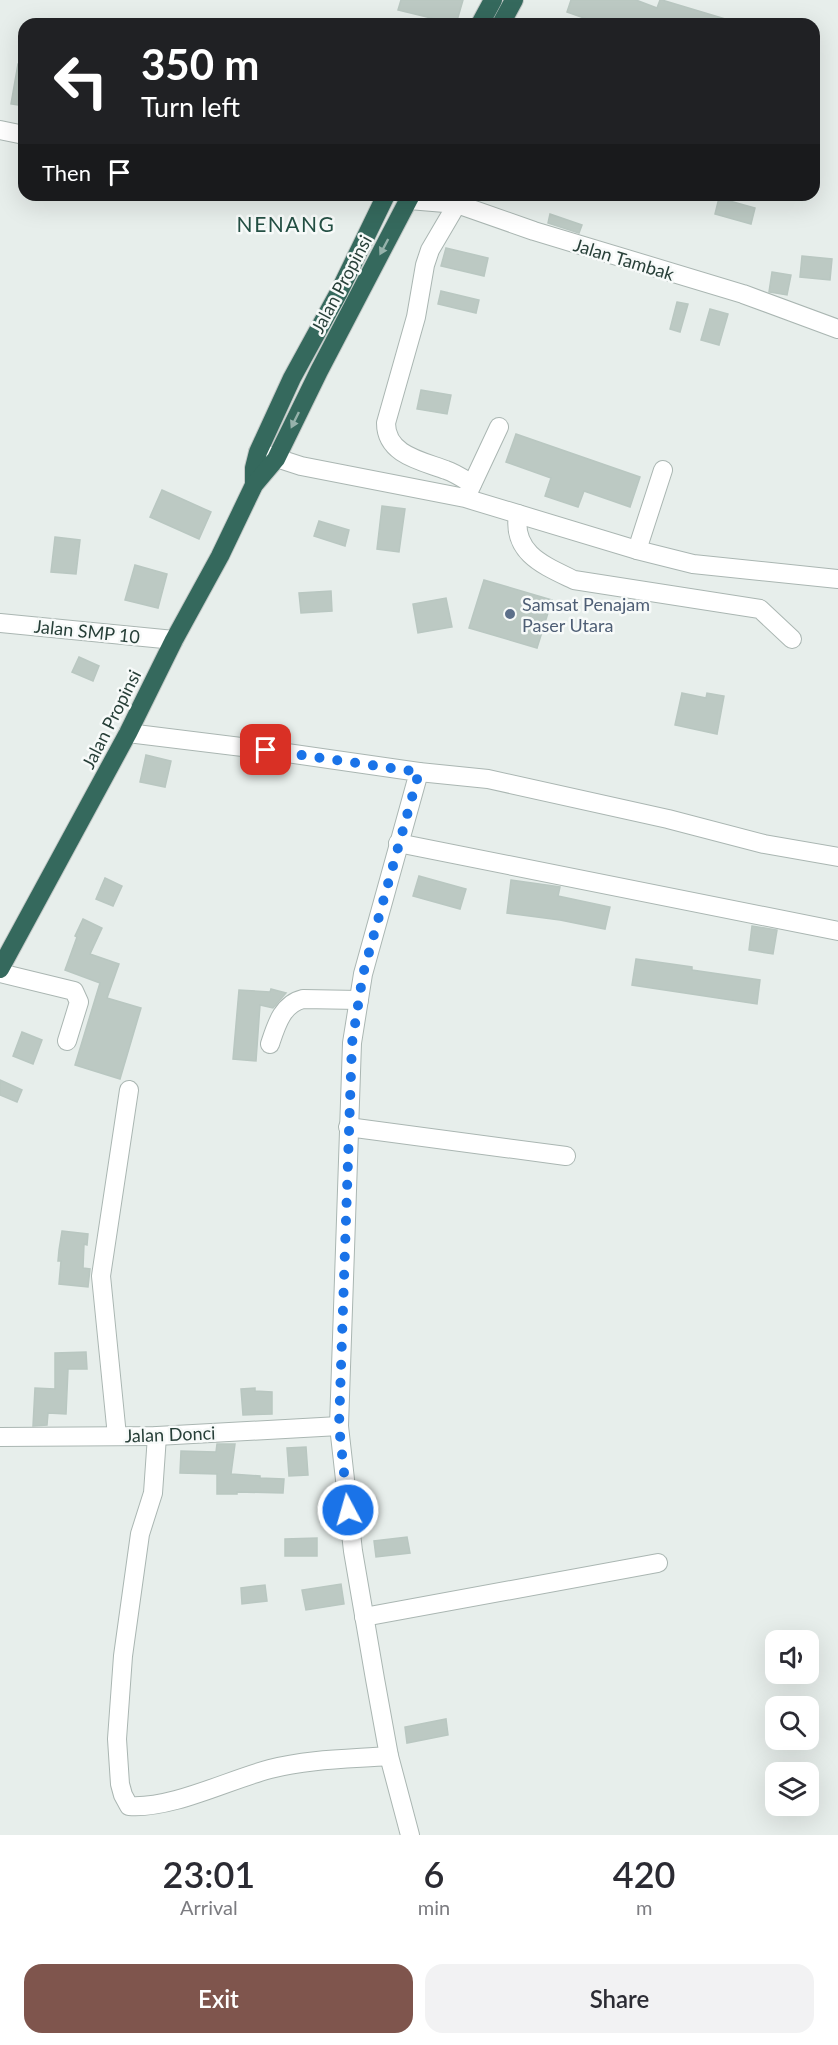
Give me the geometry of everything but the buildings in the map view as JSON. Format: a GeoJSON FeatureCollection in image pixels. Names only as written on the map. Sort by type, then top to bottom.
{"type":"FeatureCollection","features":[{"type":"Feature","properties":{"kind":"highway"},"geometry":{"type":"LineString","coordinates":[[483,18],[493,0]]}},
{"type":"Feature","properties":{"kind":"highway"},"geometry":{"type":"LineString","coordinates":[[504,18],[514,0]]}},
{"type":"Feature","properties":{"kind":"highway","name":"Jalan Propinsi"},"geometry":{"type":"LineString","coordinates":[[254,485],[254,468],[258,452],[292,378],[338,294],[379,201]]}},
{"type":"Feature","properties":{"kind":"highway","name":"Jalan Propinsi"},"geometry":{"type":"LineString","coordinates":[[0,971],[220,556],[254,485],[276,459],[408,201]]}},
{"type":"Feature","properties":{"kind":"street"},"geometry":{"type":"LineString","coordinates":[[0,130],[18,134]]}},
{"type":"Feature","properties":{"kind":"street","name":"Jalan Tambak"},"geometry":{"type":"LineString","coordinates":[[437,201],[457,204],[578,245],[743,294],[838,328]]}},
{"type":"Feature","properties":{"kind":"street"},"geometry":{"type":"LineString","coordinates":[[457,204],[430,250],[425,265],[416,317],[386,423],[386,433],[393,445],[414,460],[449,471],[469,491]]}},
{"type":"Feature","properties":{"kind":"street"},"geometry":{"type":"LineString","coordinates":[[469,491],[499,427]]}},
{"type":"Feature","properties":{"kind":"street"},"geometry":{"type":"LineString","coordinates":[[258,452],[301,466],[469,491],[518,514],[637,550],[693,564],[838,579]]}},
{"type":"Feature","properties":{"kind":"street"},"geometry":{"type":"LineString","coordinates":[[637,550],[663,470]]}},
{"type":"Feature","properties":{"kind":"street"},"geometry":{"type":"LineString","coordinates":[[518,514],[516,527],[519,539],[527,552],[549,568],[574,580],[760,609],[792,639]]}},
{"type":"Feature","properties":{"kind":"street","name":"Jalan SMP 10"},"geometry":{"type":"LineString","coordinates":[[0,623],[174,640]]}},
{"type":"Feature","properties":{"kind":"street"},"geometry":{"type":"LineString","coordinates":[[128,732],[419,772],[488,779],[668,819],[764,844],[838,857]]}},
{"type":"Feature","properties":{"kind":"street"},"geometry":{"type":"LineString","coordinates":[[410,1835],[389,1756],[364,1617],[353,1551],[339,1426],[352,1043],[363,974],[419,772]]}},
{"type":"Feature","properties":{"kind":"street"},"geometry":{"type":"LineString","coordinates":[[398,843],[838,931]]}},
{"type":"Feature","properties":{"kind":"street"},"geometry":{"type":"LineString","coordinates":[[0,971],[74,991],[79,1002],[67,1041]]}},
{"type":"Feature","properties":{"kind":"street"},"geometry":{"type":"LineString","coordinates":[[270,1044],[277,1022],[295,1001],[303,999],[359,1000]]}},
{"type":"Feature","properties":{"kind":"street"},"geometry":{"type":"LineString","coordinates":[[117,1436],[100,1276],[129,1090]]}},
{"type":"Feature","properties":{"kind":"street"},"geometry":{"type":"LineString","coordinates":[[348,1127],[566,1156]]}},
{"type":"Feature","properties":{"kind":"street","name":"Jalan Donci"},"geometry":{"type":"LineString","coordinates":[[0,1437],[158,1436],[339,1426]]}},
{"type":"Feature","properties":{"kind":"street"},"geometry":{"type":"LineString","coordinates":[[158,1436],[153,1493],[140,1534],[123,1656],[117,1739],[120,1784],[129,1806],[168,1801],[272,1768],[319,1761],[389,1756]]}},
{"type":"Feature","properties":{"kind":"street"},"geometry":{"type":"LineString","coordinates":[[364,1617],[658,1563]]}},
{"type":"Feature","properties":{"kind":"place","name":"Samsat Penajam Paser Utara"},"geometry":{"type":"Point","coordinates":[510,614]}},
{"type":"Feature","properties":{"kind":"district","name":"NENANG"},"geometry":{"type":"Point","coordinates":[286,223]}},
{"type":"Feature","properties":{"kind":"route"},"geometry":{"type":"LineString","coordinates":[[266,750],[419,772],[363,974],[352,1043],[339,1426],[348,1510]]}}]}
